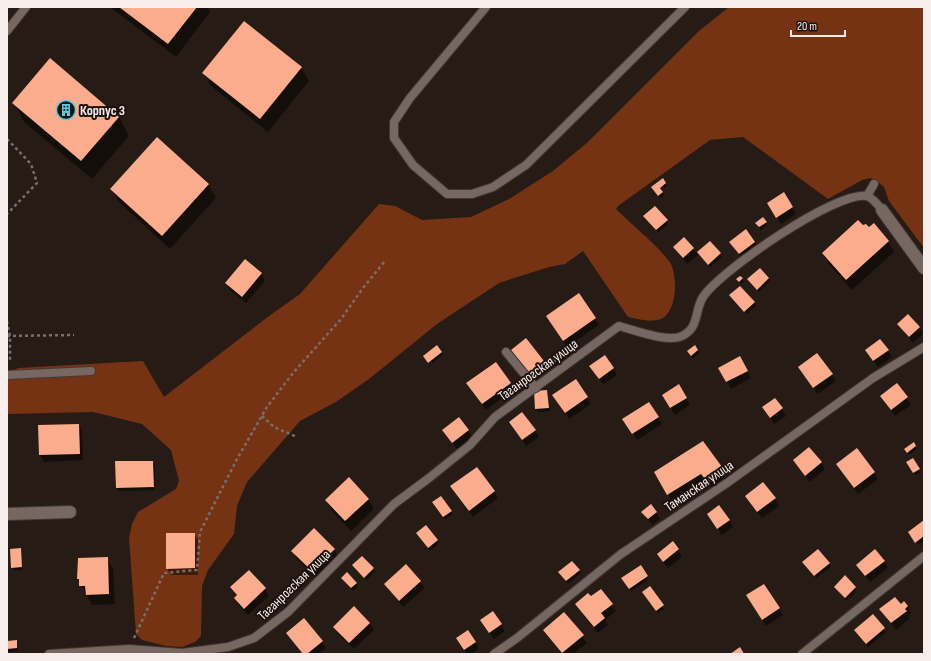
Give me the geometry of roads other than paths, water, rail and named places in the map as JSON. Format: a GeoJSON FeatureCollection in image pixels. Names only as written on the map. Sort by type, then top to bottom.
{"type":"FeatureCollection","features":[{"type":"Feature","properties":{"kind":"street"},"geometry":{"type":"LineString","coordinates":[[882,210],[924,268]]}},
{"type":"Feature","properties":{"kind":"street"},"geometry":{"type":"LineString","coordinates":[[7,514],[70,512]]}},
{"type":"Feature","properties":{"kind":"lane"},"geometry":{"type":"LineString","coordinates":[[7,31],[26,7]]}},
{"type":"Feature","properties":{"kind":"lane"},"geometry":{"type":"LineString","coordinates":[[486,7],[410,98],[394,122],[394,138],[413,165],[447,194],[472,194],[493,187],[526,165],[685,7]]}},
{"type":"Feature","properties":{"kind":"lane"},"geometry":{"type":"LineString","coordinates":[[874,184],[867,196],[882,210]]}},
{"type":"Feature","properties":{"kind":"lane","name":"Таганрогская улица"},"geometry":{"type":"LineString","coordinates":[[49,654],[129,649],[182,653],[228,647],[254,638],[278,620],[394,504],[470,445],[495,418],[619,326],[668,338],[681,336],[692,328],[697,319],[702,298],[717,282],[745,258],[775,237],[830,206],[859,196],[867,196]]}},
{"type":"Feature","properties":{"kind":"lane","name":"Таманская улица"},"geometry":{"type":"LineString","coordinates":[[494,654],[517,638],[621,554],[726,483],[873,378],[924,347]]}},
{"type":"Feature","properties":{"kind":"lane"},"geometry":{"type":"LineString","coordinates":[[506,352],[536,388]]}},
{"type":"Feature","properties":{"kind":"lane"},"geometry":{"type":"LineString","coordinates":[[8,375],[91,371]]}},
{"type":"Feature","properties":{"kind":"lane"},"geometry":{"type":"LineString","coordinates":[[802,654],[924,556]]}},
{"type":"Feature","properties":{"kind":"place","name":"Корпус 3"},"geometry":{"type":"Point","coordinates":[66,110]}}]}
